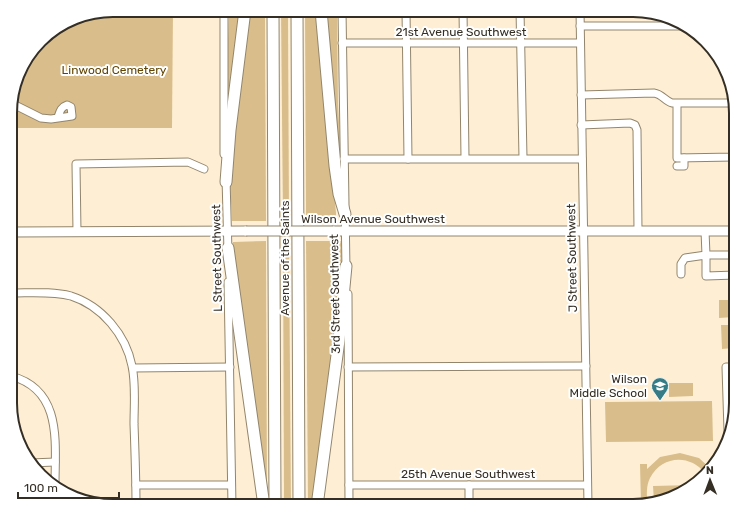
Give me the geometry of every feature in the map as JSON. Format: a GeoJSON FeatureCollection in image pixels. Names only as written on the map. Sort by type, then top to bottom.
{"type":"FeatureCollection","features":[{"type":"Feature","properties":{"kind":"highway"},"geometry":{"type":"LineString","coordinates":[[226,182],[230,130],[244,17]]}},
{"type":"Feature","properties":{"kind":"highway","name":"Avenue of the Saints"},"geometry":{"type":"LineString","coordinates":[[273,17],[275,499]]}},
{"type":"Feature","properties":{"kind":"highway","name":"Avenue of the Saints"},"geometry":{"type":"LineString","coordinates":[[297,17],[299,499]]}},
{"type":"Feature","properties":{"kind":"highway"},"geometry":{"type":"LineString","coordinates":[[322,17],[335,166],[339,194],[345,214]]}},
{"type":"Feature","properties":{"kind":"highway"},"geometry":{"type":"LineString","coordinates":[[228,248],[263,499]]}},
{"type":"Feature","properties":{"kind":"highway"},"geometry":{"type":"LineString","coordinates":[[318,499],[340,340],[346,266]]}},
{"type":"Feature","properties":{"kind":"main road","name":"Wilson Avenue Southwest"},"geometry":{"type":"LineString","coordinates":[[17,232],[729,231]]}},
{"type":"Feature","properties":{"kind":"street","name":"L Street Southwest"},"geometry":{"type":"LineString","coordinates":[[224,17],[223,121],[228,248],[232,499]]}},
{"type":"Feature","properties":{"kind":"street","name":"3rd Street Southwest"},"geometry":{"type":"LineString","coordinates":[[342,17],[345,231],[348,296],[349,499]]}},
{"type":"Feature","properties":{"kind":"street"},"geometry":{"type":"LineString","coordinates":[[406,17],[408,159]]}},
{"type":"Feature","properties":{"kind":"street"},"geometry":{"type":"LineString","coordinates":[[463,17],[465,158]]}},
{"type":"Feature","properties":{"kind":"street"},"geometry":{"type":"LineString","coordinates":[[520,17],[523,158]]}},
{"type":"Feature","properties":{"kind":"street","name":"J Street Southwest"},"geometry":{"type":"LineString","coordinates":[[580,17],[582,231],[588,499]]}},
{"type":"Feature","properties":{"kind":"street"},"geometry":{"type":"LineString","coordinates":[[580,26],[673,26]]}},
{"type":"Feature","properties":{"kind":"street","name":"21st Avenue Southwest"},"geometry":{"type":"LineString","coordinates":[[342,43],[580,43]]}},
{"type":"Feature","properties":{"kind":"street"},"geometry":{"type":"LineString","coordinates":[[581,95],[654,93],[661,95],[668,102],[677,104],[728,103]]}},
{"type":"Feature","properties":{"kind":"street"},"geometry":{"type":"LineString","coordinates":[[677,104],[677,158],[729,157]]}},
{"type":"Feature","properties":{"kind":"street"},"geometry":{"type":"LineString","coordinates":[[18,106],[41,118],[51,119],[58,117]]}},
{"type":"Feature","properties":{"kind":"street"},"geometry":{"type":"LineString","coordinates":[[581,125],[630,123],[635,125],[637,130],[638,231]]}},
{"type":"Feature","properties":{"kind":"street"},"geometry":{"type":"LineString","coordinates":[[344,159],[582,158]]}},
{"type":"Feature","properties":{"kind":"street"},"geometry":{"type":"LineString","coordinates":[[677,166],[684,166],[684,158]]}},
{"type":"Feature","properties":{"kind":"street"},"geometry":{"type":"LineString","coordinates":[[77,232],[76,164],[188,162],[204,169]]}},
{"type":"Feature","properties":{"kind":"street"},"geometry":{"type":"LineString","coordinates":[[705,231],[706,276],[729,275]]}},
{"type":"Feature","properties":{"kind":"street"},"geometry":{"type":"LineString","coordinates":[[681,274],[681,264],[685,258],[729,255]]}},
{"type":"Feature","properties":{"kind":"street"},"geometry":{"type":"LineString","coordinates":[[17,293],[51,293],[71,296],[88,304],[113,325],[119,334],[133,368],[136,499]]}},
{"type":"Feature","properties":{"kind":"street"},"geometry":{"type":"LineString","coordinates":[[348,367],[586,366]]}},
{"type":"Feature","properties":{"kind":"street"},"geometry":{"type":"LineString","coordinates":[[133,368],[230,367]]}},
{"type":"Feature","properties":{"kind":"street"},"geometry":{"type":"LineString","coordinates":[[728,418],[726,367],[729,367]]}},
{"type":"Feature","properties":{"kind":"street"},"geometry":{"type":"LineString","coordinates":[[17,378],[35,386],[47,401],[52,415],[55,479]]}},
{"type":"Feature","properties":{"kind":"street"},"geometry":{"type":"LineString","coordinates":[[38,463],[55,462]]}},
{"type":"Feature","properties":{"kind":"street"},"geometry":{"type":"LineString","coordinates":[[136,485],[231,485]]}},
{"type":"Feature","properties":{"kind":"street","name":"25th Avenue Southwest"},"geometry":{"type":"LineString","coordinates":[[349,485],[587,485]]}},
{"type":"Feature","properties":{"kind":"street"},"geometry":{"type":"LineString","coordinates":[[469,485],[469,499]]}},
{"type":"Feature","properties":{"kind":"green space","name":"Linwood Cemetery"},"geometry":{"type":"Polygon","coordinates":[[[107,17],[173,17],[172,128],[17,128],[20,88],[30,65],[41,50],[60,33],[77,24],[88,20],[107,17]]]}},
{"type":"Feature","properties":{"kind":"green space"},"geometry":{"type":"Polygon","coordinates":[[[229,17],[241,17],[228,121],[226,102],[229,17]]]}},
{"type":"Feature","properties":{"kind":"green space"},"geometry":{"type":"Polygon","coordinates":[[[247,17],[265,17],[266,221],[232,221],[230,182],[247,17]]]}},
{"type":"Feature","properties":{"kind":"green space"},"geometry":{"type":"Polygon","coordinates":[[[281,17],[288,17],[289,221],[283,221],[281,17]]]}},
{"type":"Feature","properties":{"kind":"green space"},"geometry":{"type":"Polygon","coordinates":[[[305,17],[319,17],[336,221],[306,221],[305,17]]]}},
{"type":"Feature","properties":{"kind":"green space"},"geometry":{"type":"Polygon","coordinates":[[[325,17],[337,17],[338,103],[341,159],[339,162],[325,17]]]}},
{"type":"Feature","properties":{"kind":"green space"},"geometry":{"type":"Polygon","coordinates":[[[266,241],[267,491],[233,245],[233,242],[266,241]]]}},
{"type":"Feature","properties":{"kind":"green space"},"geometry":{"type":"Polygon","coordinates":[[[283,241],[289,241],[291,499],[284,499],[283,241]]]}},
{"type":"Feature","properties":{"kind":"green space"},"geometry":{"type":"Polygon","coordinates":[[[306,241],[341,241],[342,269],[315,499],[308,499],[306,241]]]}},
{"type":"Feature","properties":{"kind":"green space"},"geometry":{"type":"Polygon","coordinates":[[[719,300],[729,300],[729,317],[719,318],[719,300]]]}},
{"type":"Feature","properties":{"kind":"green space"},"geometry":{"type":"Polygon","coordinates":[[[721,325],[729,325],[729,348],[722,349],[721,325]]]}},
{"type":"Feature","properties":{"kind":"green space"},"geometry":{"type":"Polygon","coordinates":[[[669,383],[693,383],[693,396],[669,397],[669,383]]]}},
{"type":"Feature","properties":{"kind":"green space"},"geometry":{"type":"Polygon","coordinates":[[[712,401],[713,441],[606,442],[605,402],[712,401]]]}},
{"type":"Feature","properties":{"kind":"green space"},"geometry":{"type":"Polygon","coordinates":[[[680,453],[699,458],[701,460],[690,460],[690,462],[684,460],[676,460],[669,461],[662,465],[655,470],[650,478],[647,498],[641,498],[640,464],[647,464],[647,469],[660,457],[680,453]]]}},
{"type":"Feature","properties":{"kind":"green space"},"geometry":{"type":"Polygon","coordinates":[[[682,485],[664,494],[654,497],[653,486],[682,485]]]}},
{"type":"Feature","properties":{"kind":"place","name":"Wilson Middle School"},"geometry":{"type":"Point","coordinates":[660,401]}}]}
